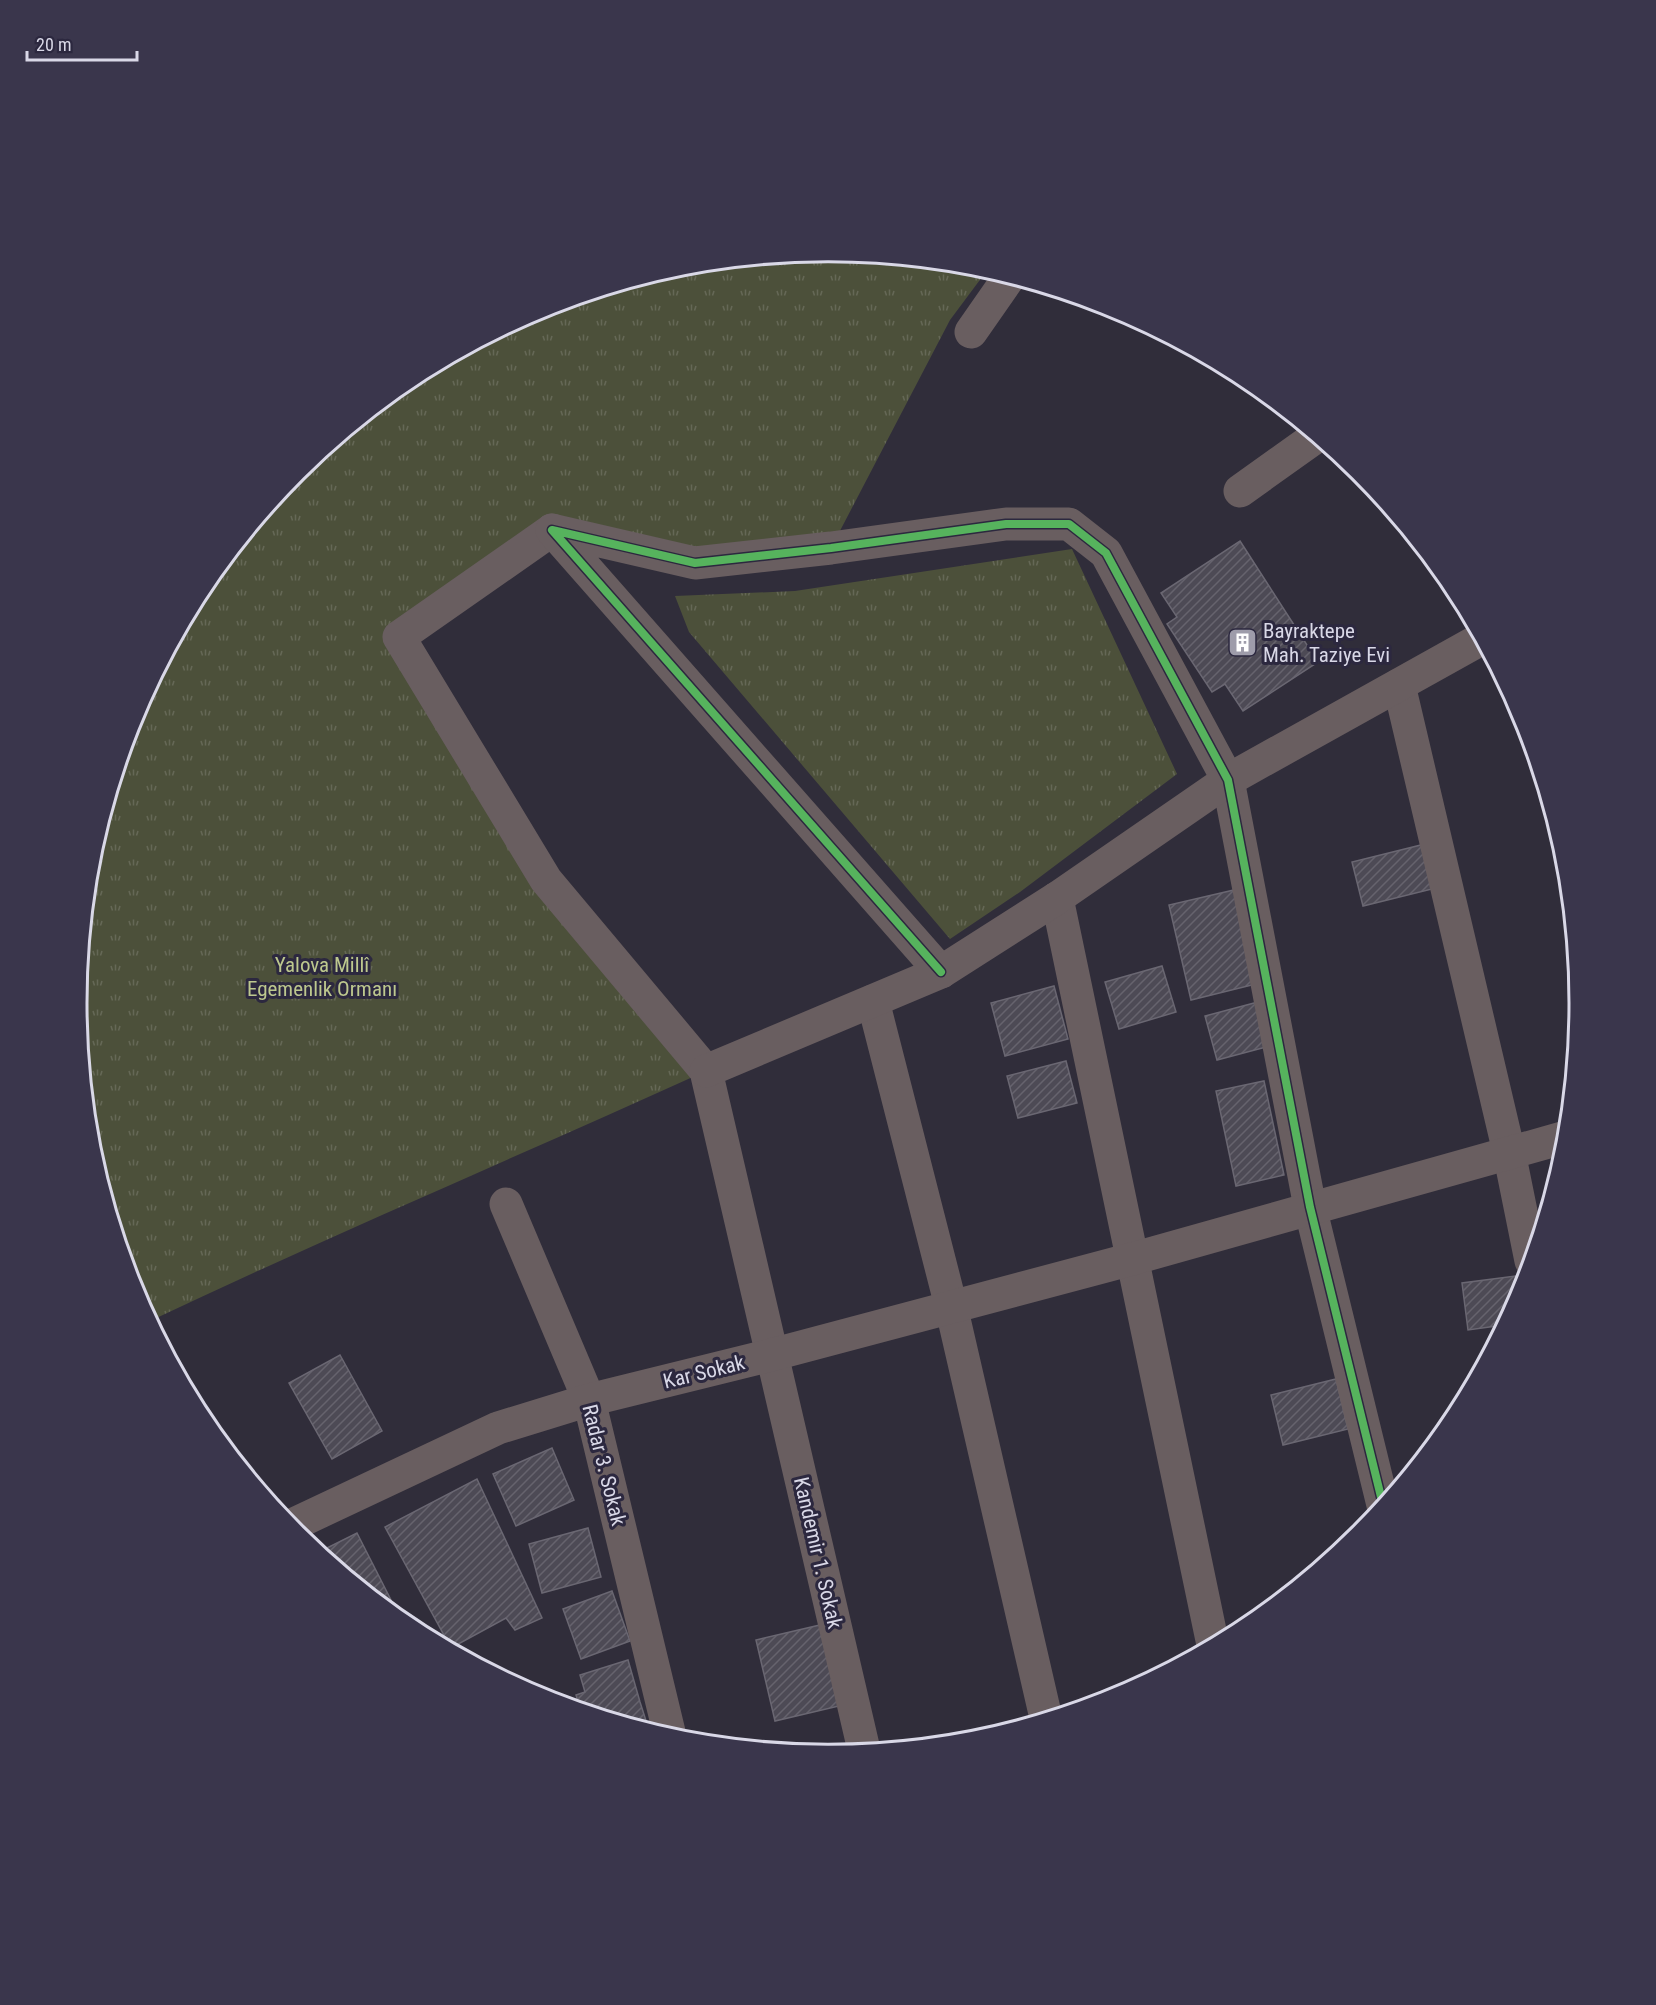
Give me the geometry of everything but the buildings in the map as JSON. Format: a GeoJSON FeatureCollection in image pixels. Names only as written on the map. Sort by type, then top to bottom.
{"type":"FeatureCollection","features":[{"type":"Feature","properties":{"kind":"street"},"geometry":{"type":"LineString","coordinates":[[971,332],[1005,283]]}},
{"type":"Feature","properties":{"kind":"street"},"geometry":{"type":"LineString","coordinates":[[1240,491],[1311,440]]}},
{"type":"Feature","properties":{"kind":"street"},"geometry":{"type":"LineString","coordinates":[[1381,1496],[1310,1207],[1228,780],[1106,553],[1069,524],[1006,524],[831,548],[695,563],[552,530],[399,637],[546,880],[706,1071],[941,972],[1057,898],[1228,780],[1475,642]]}},
{"type":"Feature","properties":{"kind":"street"},"geometry":{"type":"LineString","coordinates":[[552,530],[941,972]]}},
{"type":"Feature","properties":{"kind":"street"},"geometry":{"type":"LineString","coordinates":[[1399,685],[1509,1152],[1528,1246]]}},
{"type":"Feature","properties":{"kind":"street"},"geometry":{"type":"LineString","coordinates":[[1057,898],[1211,1636]]}},
{"type":"Feature","properties":{"kind":"street"},"geometry":{"type":"LineString","coordinates":[[873,1000],[951,1306],[1044,1711]]}},
{"type":"Feature","properties":{"kind":"street","name":"Kandemir 1. Sokak"},"geometry":{"type":"LineString","coordinates":[[706,1071],[862,1743]]}},
{"type":"Feature","properties":{"kind":"street","name":"Kar Sokak"},"geometry":{"type":"LineString","coordinates":[[300,1521],[498,1428],[589,1400],[771,1355],[1132,1259],[1310,1207],[1556,1140]]}},
{"type":"Feature","properties":{"kind":"street","name":"Radar 3. Sokak"},"geometry":{"type":"LineString","coordinates":[[506,1204],[589,1400],[667,1725]]}},
{"type":"Feature","properties":{"kind":"green space","name":"Yalova Millî Egemenlik Ormanı"},"geometry":{"type":"Polygon","coordinates":[[[780,263],[876,263],[925,268],[981,278],[950,320],[831,548],[695,563],[552,530],[399,637],[546,880],[706,1071],[157,1318],[126,1241],[112,1194],[93,1099],[89,1051],[87,1003],[93,906],[101,858],[126,764],[163,675],[186,632],[240,551],[271,514],[339,445],[416,386],[500,338],[590,301],[683,276],[780,263]]]}},
{"type":"Feature","properties":{"kind":"green space"},"geometry":{"type":"Polygon","coordinates":[[[1072,549],[1177,774],[1020,892],[950,939],[689,632],[675,596],[795,591],[1072,549]]]}},
{"type":"Feature","properties":{"kind":"cycle path"},"geometry":{"type":"LineString","coordinates":[[941,972],[552,530],[695,563],[831,548],[1006,524],[1069,524],[1106,553],[1228,780],[1310,1207],[1381,1496]]}},
{"type":"Feature","properties":{"kind":"place","name":"Bayraktepe Mah. Taziye Evi"},"geometry":{"type":"Point","coordinates":[1242,643]}}]}
